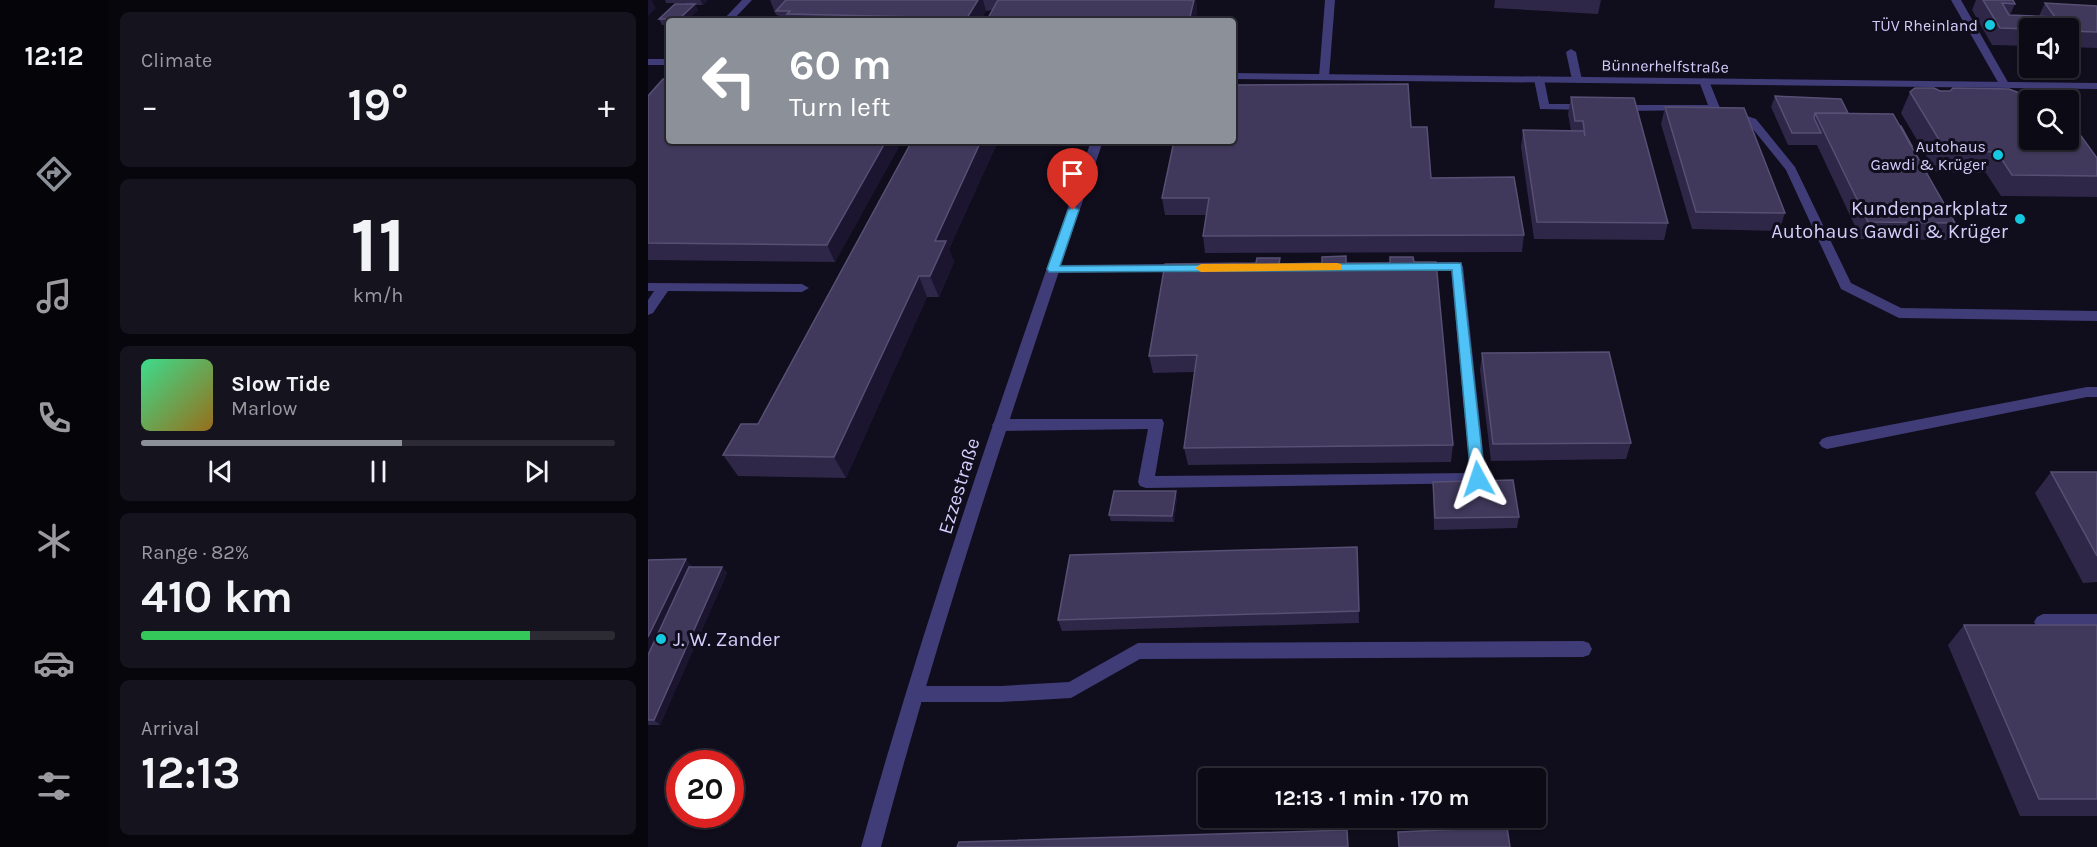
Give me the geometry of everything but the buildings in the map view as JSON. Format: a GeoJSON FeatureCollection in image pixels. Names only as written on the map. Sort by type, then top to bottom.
{"type":"FeatureCollection","features":[{"type":"Feature","properties":{"kind":"street"},"geometry":{"type":"LineString","coordinates":[[730,18],[747,0]]}},
{"type":"Feature","properties":{"kind":"street"},"geometry":{"type":"LineString","coordinates":[[1324,77],[1330,0]]}},
{"type":"Feature","properties":{"kind":"street"},"geometry":{"type":"LineString","coordinates":[[1956,0],[2004,84]]}},
{"type":"Feature","properties":{"kind":"street"},"geometry":{"type":"LineString","coordinates":[[1571,52],[1577,80]]}},
{"type":"Feature","properties":{"kind":"street"},"geometry":{"type":"LineString","coordinates":[[648,62],[666,62]]}},
{"type":"Feature","properties":{"kind":"street","name":"Bünnerhelfstraße"},"geometry":{"type":"LineString","coordinates":[[1236,76],[2097,86]]}},
{"type":"Feature","properties":{"kind":"street"},"geometry":{"type":"LineString","coordinates":[[1539,79],[1544,107],[1715,108],[1752,121],[1791,169],[1846,286],[1899,313],[2097,316]]}},
{"type":"Feature","properties":{"kind":"street"},"geometry":{"type":"LineString","coordinates":[[1704,81],[1715,108]]}},
{"type":"Feature","properties":{"kind":"street","name":"Ezzestraße"},"geometry":{"type":"LineString","coordinates":[[871,847],[1000,425],[1096,144]]}},
{"type":"Feature","properties":{"kind":"street"},"geometry":{"type":"LineString","coordinates":[[1000,425],[1157,423],[1146,482],[1478,479],[1457,266],[1398,266]]}},
{"type":"Feature","properties":{"kind":"street"},"geometry":{"type":"LineString","coordinates":[[1053,269],[1198,268]]}},
{"type":"Feature","properties":{"kind":"street"},"geometry":{"type":"LineString","coordinates":[[648,287],[802,288]]}},
{"type":"Feature","properties":{"kind":"street"},"geometry":{"type":"LineString","coordinates":[[648,310],[664,287]]}},
{"type":"Feature","properties":{"kind":"street"},"geometry":{"type":"LineString","coordinates":[[1827,443],[2076,394],[2097,392]]}},
{"type":"Feature","properties":{"kind":"street"},"geometry":{"type":"LineString","coordinates":[[2043,622],[2097,622]]}},
{"type":"Feature","properties":{"kind":"street"},"geometry":{"type":"LineString","coordinates":[[916,694],[1001,694],[1071,690],[1138,651],[1583,649]]}},
{"type":"Feature","properties":{"kind":"slow traffic"},"geometry":{"type":"LineString","coordinates":[[1201,268],[1337,267]]}},
{"type":"Feature","properties":{"kind":"place","name":"TÜV Rheinland"},"geometry":{"type":"Point","coordinates":[1990,25]}},
{"type":"Feature","properties":{"kind":"place","name":"Autohaus Gawdi & Krüger"},"geometry":{"type":"Point","coordinates":[1998,155]}},
{"type":"Feature","properties":{"kind":"place","name":"Kundenparkplatz Autohaus Gawdi & Krüger"},"geometry":{"type":"Point","coordinates":[2020,219]}},
{"type":"Feature","properties":{"kind":"place","name":"J. W. Zander"},"geometry":{"type":"Point","coordinates":[661,639]}},
{"type":"Feature","properties":{"kind":"route"},"geometry":{"type":"LineString","coordinates":[[1073,210],[1053,269],[1457,266],[1478,479]]}}]}
